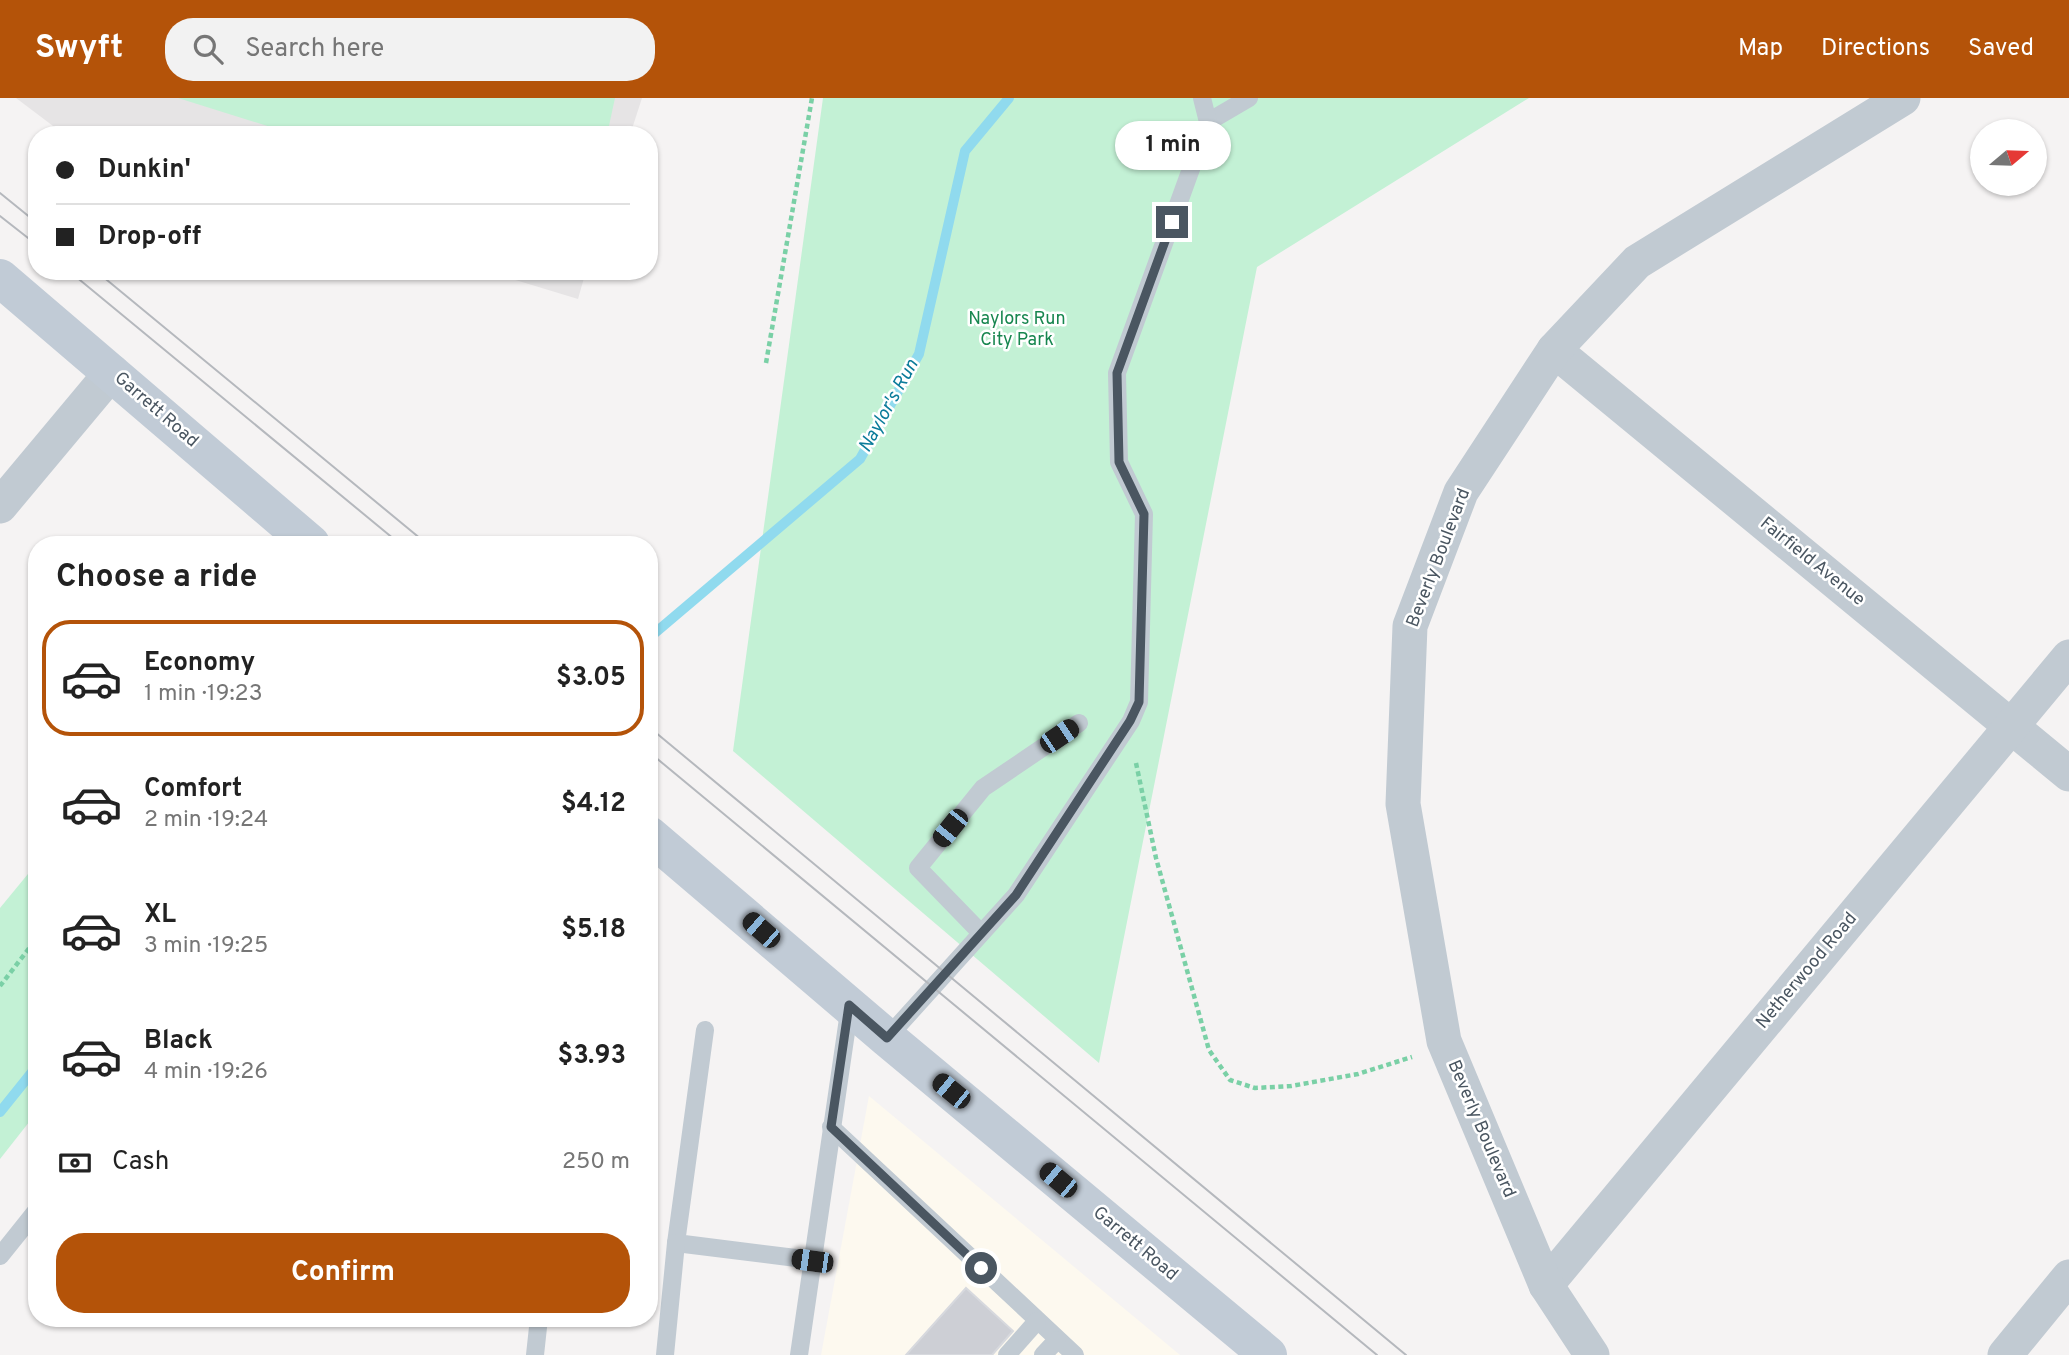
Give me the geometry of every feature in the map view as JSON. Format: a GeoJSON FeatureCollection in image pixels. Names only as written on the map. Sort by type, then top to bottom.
{"type":"FeatureCollection","features":[{"type":"Feature","properties":{"kind":"main road","name":"Garrett Road"},"geometry":{"type":"LineString","coordinates":[[0,278],[302,536]]}},
{"type":"Feature","properties":{"kind":"main road","name":"Garrett Road"},"geometry":{"type":"LineString","coordinates":[[658,843],[1261,1353]]}},
{"type":"Feature","properties":{"kind":"street","name":"Beverly Boulevard"},"geometry":{"type":"LineString","coordinates":[[1592,1355],[1546,1286],[1447,1047],[1403,804],[1410,626],[1461,492],[1553,350],[1637,262],[1903,98]]}},
{"type":"Feature","properties":{"kind":"street","name":"Fairfield Avenue"},"geometry":{"type":"LineString","coordinates":[[1553,350],[2069,774]]}},
{"type":"Feature","properties":{"kind":"street"},"geometry":{"type":"LineString","coordinates":[[0,506],[112,372]]}},
{"type":"Feature","properties":{"kind":"street","name":"Netherwood Road"},"geometry":{"type":"LineString","coordinates":[[1546,1286],[2069,657]]}},
{"type":"Feature","properties":{"kind":"street"},"geometry":{"type":"LineString","coordinates":[[2005,1355],[2069,1276]]}},
{"type":"Feature","properties":{"kind":"lane"},"geometry":{"type":"LineString","coordinates":[[887,1038],[1016,895],[1130,721],[1139,702],[1144,514],[1119,462],[1117,373],[1209,122],[1202,98]]}},
{"type":"Feature","properties":{"kind":"lane"},"geometry":{"type":"LineString","coordinates":[[1209,122],[1250,98]]}},
{"type":"Feature","properties":{"kind":"lane"},"geometry":{"type":"LineString","coordinates":[[981,933],[918,868],[982,788],[1079,723]]}},
{"type":"Feature","properties":{"kind":"lane"},"geometry":{"type":"LineString","coordinates":[[799,1355],[849,1005]]}},
{"type":"Feature","properties":{"kind":"lane"},"geometry":{"type":"LineString","coordinates":[[665,1355],[676,1242],[705,1030]]}},
{"type":"Feature","properties":{"kind":"lane"},"geometry":{"type":"LineString","coordinates":[[831,1127],[1075,1355]]}},
{"type":"Feature","properties":{"kind":"lane"},"geometry":{"type":"LineString","coordinates":[[0,1256],[28,1221]]}},
{"type":"Feature","properties":{"kind":"lane"},"geometry":{"type":"LineString","coordinates":[[676,1242],[812,1261]]}},
{"type":"Feature","properties":{"kind":"lane"},"geometry":{"type":"LineString","coordinates":[[1007,1355],[1037,1321]]}},
{"type":"Feature","properties":{"kind":"lane"},"geometry":{"type":"LineString","coordinates":[[535,1355],[538,1327]]}},
{"type":"Feature","properties":{"kind":"lane"},"geometry":{"type":"LineString","coordinates":[[1043,1355],[1057,1340]]}},
{"type":"Feature","properties":{"kind":"path"},"geometry":{"type":"LineString","coordinates":[[766,363],[811,98]]}},
{"type":"Feature","properties":{"kind":"path"},"geometry":{"type":"LineString","coordinates":[[1130,721],[1137,771],[1156,858],[1209,1050],[1230,1080],[1255,1088],[1291,1086],[1358,1074],[1447,1047]]}},
{"type":"Feature","properties":{"kind":"path"},"geometry":{"type":"LineString","coordinates":[[0,986],[28,950]]}},
{"type":"Feature","properties":{"kind":"shaded area"},"geometry":{"type":"Polygon","coordinates":[[[16,98],[642,98],[633,126],[53,126],[16,98]]]}},
{"type":"Feature","properties":{"kind":"shaded area"},"geometry":{"type":"Polygon","coordinates":[[[516,280],[583,280],[578,299],[516,280]]]}},
{"type":"Feature","properties":{"kind":"shaded area"},"geometry":{"type":"Polygon","coordinates":[[[869,1096],[1180,1355],[821,1355],[869,1096]]]}},
{"type":"Feature","properties":{"kind":"green space"},"geometry":{"type":"Polygon","coordinates":[[[178,98],[615,98],[609,126],[267,126],[178,98]]]}},
{"type":"Feature","properties":{"kind":"green space","name":"Naylors Run City Park"},"geometry":{"type":"Polygon","coordinates":[[[823,98],[1529,98],[1257,267],[1099,1063],[733,751],[823,98]]]}},
{"type":"Feature","properties":{"kind":"green space"},"geometry":{"type":"Polygon","coordinates":[[[28,874],[28,1123],[0,1159],[0,908],[28,874]]]}},
{"type":"Feature","properties":{"kind":"building"},"geometry":{"type":"Polygon","coordinates":[[[966,1288],[1013,1331],[992,1355],[906,1355],[966,1288]]]}},
{"type":"Feature","properties":{"kind":"waterway","name":"Naylor's Run"},"geometry":{"type":"LineString","coordinates":[[658,630],[860,459],[919,354],[965,151],[1009,98]]}},
{"type":"Feature","properties":{"kind":"waterway","name":"Naylor's Run"},"geometry":{"type":"LineString","coordinates":[[0,1112],[28,1077]]}},
{"type":"Feature","properties":{"kind":"tram line"},"geometry":{"type":"LineString","coordinates":[[0,193],[28,216]]}},
{"type":"Feature","properties":{"kind":"tram line"},"geometry":{"type":"LineString","coordinates":[[0,216],[28,238]]}},
{"type":"Feature","properties":{"kind":"tram line"},"geometry":{"type":"LineString","coordinates":[[80,280],[390,536]]}},
{"type":"Feature","properties":{"kind":"tram line"},"geometry":{"type":"LineString","coordinates":[[107,280],[417,536]]}},
{"type":"Feature","properties":{"kind":"tram line"},"geometry":{"type":"LineString","coordinates":[[658,734],[1406,1355]]}},
{"type":"Feature","properties":{"kind":"tram line"},"geometry":{"type":"LineString","coordinates":[[658,759],[1377,1355]]}},
{"type":"Feature","properties":{"kind":"route"},"geometry":{"type":"LineString","coordinates":[[981,1268],[831,1127],[849,1005],[887,1038],[1016,895],[1130,721],[1139,702],[1144,514],[1119,462],[1117,373],[1172,222]]}}]}
